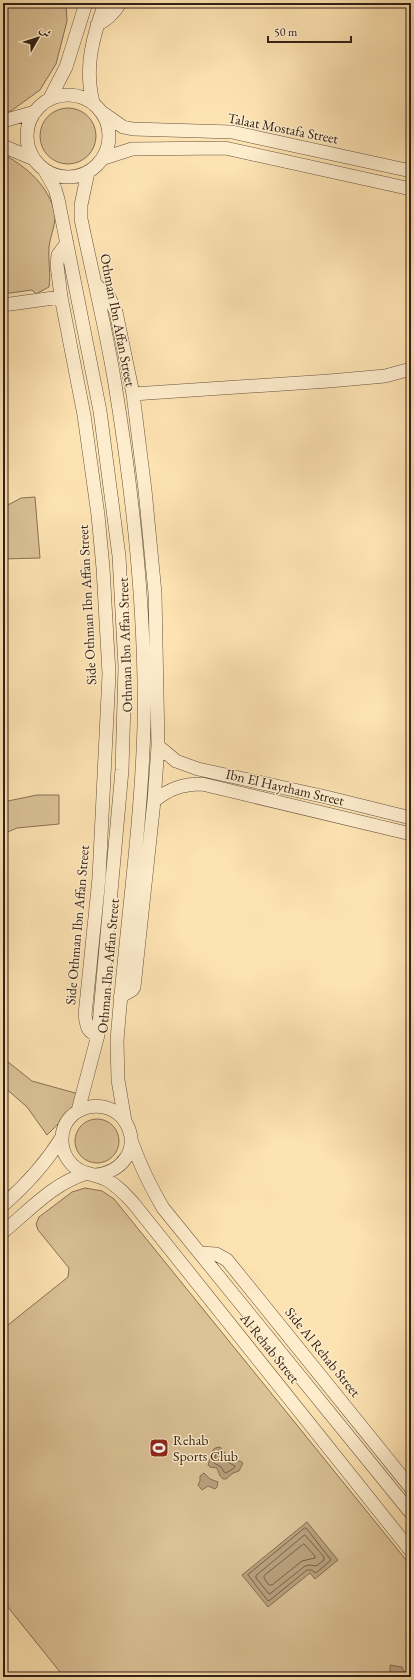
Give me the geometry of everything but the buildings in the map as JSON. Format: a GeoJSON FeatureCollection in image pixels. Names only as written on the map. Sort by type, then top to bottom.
{"type":"FeatureCollection","features":[{"type":"Feature","properties":{"kind":"street"},"geometry":{"type":"LineString","coordinates":[[93,102],[88,74],[92,44],[105,3]]}},
{"type":"Feature","properties":{"kind":"street"},"geometry":{"type":"LineString","coordinates":[[97,25],[109,18],[115,12],[120,3]]}},
{"type":"Feature","properties":{"kind":"street"},"geometry":{"type":"LineString","coordinates":[[50,98],[66,68],[82,5]]}},
{"type":"Feature","properties":{"kind":"street"},"geometry":{"type":"LineString","coordinates":[[72,94],[93,102],[103,113],[109,128],[109,143],[104,158],[97,166],[88,172],[77,176],[66,177],[54,175],[44,169],[34,159],[29,148],[27,135],[29,123],[35,112],[50,98],[61,95],[72,94]]}},
{"type":"Feature","properties":{"kind":"street"},"geometry":{"type":"LineString","coordinates":[[3,121],[35,112]]}},
{"type":"Feature","properties":{"kind":"street","name":"Talaat Mostafa Street"},"geometry":{"type":"LineString","coordinates":[[103,113],[123,127],[133,129],[232,132],[411,171]]}},
{"type":"Feature","properties":{"kind":"street"},"geometry":{"type":"LineString","coordinates":[[3,146],[34,159]]}},
{"type":"Feature","properties":{"kind":"street"},"geometry":{"type":"LineString","coordinates":[[104,158],[132,149],[225,148],[411,189]]}},
{"type":"Feature","properties":{"kind":"street","name":"Othman Ibn Affan Street"},"geometry":{"type":"LineString","coordinates":[[44,169],[55,189],[58,199],[100,411],[115,518],[124,635],[125,684],[122,770],[98,1035],[78,1111]]}},
{"type":"Feature","properties":{"kind":"street","name":"Othman Ibn Affan Street"},"geometry":{"type":"LineString","coordinates":[[88,172],[81,205],[81,219],[114,378],[129,477],[139,574],[144,684],[142,771],[117,1041],[118,1080],[125,1120]]}},
{"type":"Feature","properties":{"kind":"street","name":"Side Othman Ibn Affan Street"},"geometry":{"type":"LineString","coordinates":[[67,243],[58,255],[57,260],[61,297],[84,415],[98,515],[107,621],[109,674],[99,878],[85,1015],[88,1030],[92,1034],[98,1035]]}},
{"type":"Feature","properties":{"kind":"street"},"geometry":{"type":"LineString","coordinates":[[95,284],[109,297],[116,312],[133,394],[146,490],[156,593],[158,746],[154,801],[134,987],[132,990],[120,997]]}},
{"type":"Feature","properties":{"kind":"street"},"geometry":{"type":"LineString","coordinates":[[3,306],[61,297]]}},
{"type":"Feature","properties":{"kind":"street"},"geometry":{"type":"LineString","coordinates":[[133,394],[337,381],[385,376],[411,369]]}},
{"type":"Feature","properties":{"kind":"street","name":"Ibn El Haytham Street"},"geometry":{"type":"LineString","coordinates":[[158,746],[176,761],[198,769],[411,818]]}},
{"type":"Feature","properties":{"kind":"street"},"geometry":{"type":"LineString","coordinates":[[122,770],[142,771]]}},
{"type":"Feature","properties":{"kind":"street","name":"Ibn El Haytham Street"},"geometry":{"type":"LineString","coordinates":[[154,801],[164,792],[176,787],[189,784],[202,784],[411,834]]}},
{"type":"Feature","properties":{"kind":"street"},"geometry":{"type":"LineString","coordinates":[[3,1232],[54,1188],[72,1178],[91,1174],[104,1174],[113,1171],[121,1165],[128,1153],[131,1140],[128,1126],[125,1120],[118,1113],[103,1107],[88,1107],[78,1111],[70,1118],[64,1127],[62,1137],[62,1146],[68,1159],[78,1169],[91,1174]]}},
{"type":"Feature","properties":{"kind":"street"},"geometry":{"type":"LineString","coordinates":[[3,1205],[19,1191],[34,1174],[62,1137]]}},
{"type":"Feature","properties":{"kind":"street","name":"Al Rehab Street"},"geometry":{"type":"LineString","coordinates":[[131,1140],[139,1163],[163,1208],[411,1513]]}},
{"type":"Feature","properties":{"kind":"street","name":"Al Rehab Street"},"geometry":{"type":"LineString","coordinates":[[91,1174],[106,1180],[118,1188],[134,1204],[411,1551]]}},
{"type":"Feature","properties":{"kind":"street","name":"Side Al Rehab Street"},"geometry":{"type":"LineString","coordinates":[[200,1253],[216,1254],[227,1260],[411,1488]]}},
{"type":"Feature","properties":{"kind":"shaded area"},"geometry":{"type":"Polygon","coordinates":[[[3,3],[66,3],[67,21],[56,64],[40,90],[11,111],[3,112],[3,3]]]}},
{"type":"Feature","properties":{"kind":"shaded area"},"geometry":{"type":"Polygon","coordinates":[[[63,108],[73,108],[88,116],[94,125],[96,136],[94,147],[88,156],[73,164],[63,164],[52,159],[45,152],[40,141],[40,131],[45,120],[52,113],[63,108]]]}},
{"type":"Feature","properties":{"kind":"shaded area"},"geometry":{"type":"Polygon","coordinates":[[[3,154],[12,159],[36,178],[48,195],[55,214],[55,222],[49,247],[49,287],[36,294],[32,290],[3,294],[3,154]]]}},
{"type":"Feature","properties":{"kind":"shaded area"},"geometry":{"type":"Polygon","coordinates":[[[35,497],[40,558],[3,559],[3,505],[10,504],[21,498],[35,497]]]}},
{"type":"Feature","properties":{"kind":"shaded area"},"geometry":{"type":"Polygon","coordinates":[[[37,795],[59,795],[59,824],[17,828],[3,834],[3,802],[37,795]]]}},
{"type":"Feature","properties":{"kind":"shaded area"},"geometry":{"type":"Polygon","coordinates":[[[3,1058],[32,1081],[86,1096],[47,1135],[27,1107],[3,1086],[3,1058]]]}},
{"type":"Feature","properties":{"kind":"shaded area"},"geometry":{"type":"Polygon","coordinates":[[[93,1119],[101,1119],[113,1125],[119,1137],[119,1145],[113,1157],[101,1163],[93,1163],[81,1157],[75,1145],[75,1137],[81,1125],[93,1119]]]}},
{"type":"Feature","properties":{"kind":"shaded area","name":"Rehab Sports Club"},"geometry":{"type":"Polygon","coordinates":[[[85,1188],[102,1191],[114,1199],[411,1566],[411,1677],[64,1677],[3,1601],[3,1329],[68,1277],[69,1268],[38,1230],[36,1224],[39,1217],[72,1192],[85,1188]]]}},
{"type":"Feature","properties":{"kind":"water"},"geometry":{"type":"Polygon","coordinates":[[[220,1447],[230,1459],[243,1463],[239,1471],[233,1473],[226,1479],[223,1479],[220,1476],[217,1468],[210,1467],[208,1465],[213,1450],[220,1447]]]}},
{"type":"Feature","properties":{"kind":"water"},"geometry":{"type":"Polygon","coordinates":[[[204,1473],[210,1479],[218,1482],[215,1489],[208,1486],[202,1490],[198,1485],[200,1476],[204,1473]]]}},
{"type":"Feature","properties":{"kind":"water"},"geometry":{"type":"Polygon","coordinates":[[[307,1522],[338,1560],[315,1579],[310,1573],[268,1607],[242,1575],[307,1522]]]}},
{"type":"Feature","properties":{"kind":"water"},"geometry":{"type":"Polygon","coordinates":[[[390,1665],[402,1667],[405,1674],[411,1675],[411,1677],[387,1677],[390,1674],[390,1665]]]}},
{"type":"Feature","properties":{"kind":"place","name":"Rehab Sports Club"},"geometry":{"type":"Point","coordinates":[159,1448]}}]}
